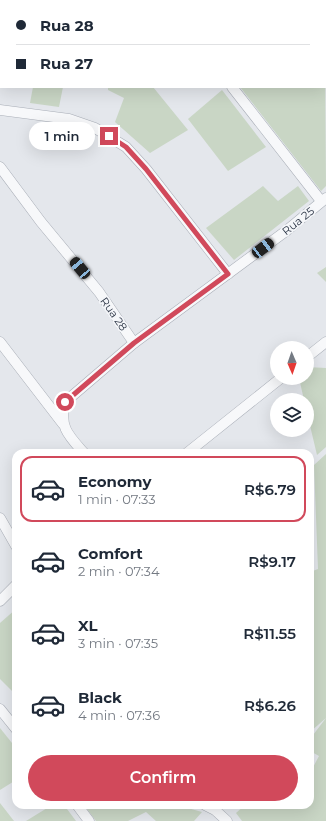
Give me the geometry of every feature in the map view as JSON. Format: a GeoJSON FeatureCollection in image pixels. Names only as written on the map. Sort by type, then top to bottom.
{"type":"FeatureCollection","features":[{"type":"Feature","properties":{"kind":"street"},"geometry":{"type":"LineString","coordinates":[[233,88],[324,200]]}},
{"type":"Feature","properties":{"kind":"street"},"geometry":{"type":"LineString","coordinates":[[0,110],[69,119],[95,128],[126,147],[146,169],[228,274]]}},
{"type":"Feature","properties":{"kind":"street","name":"Rua 28"},"geometry":{"type":"LineString","coordinates":[[0,167],[41,222],[99,292],[134,343],[65,402],[62,413],[63,424]]}},
{"type":"Feature","properties":{"kind":"street","name":"Rua 25"},"geometry":{"type":"LineString","coordinates":[[134,343],[286,231],[324,200]]}},
{"type":"Feature","properties":{"kind":"street"},"geometry":{"type":"LineString","coordinates":[[0,342],[63,424],[68,435],[80,449]]}},
{"type":"Feature","properties":{"kind":"street"},"geometry":{"type":"LineString","coordinates":[[314,351],[326,342]]}},
{"type":"Feature","properties":{"kind":"street"},"geometry":{"type":"LineString","coordinates":[[192,449],[273,385]]}},
{"type":"Feature","properties":{"kind":"street"},"geometry":{"type":"LineString","coordinates":[[0,518],[12,539]]}},
{"type":"Feature","properties":{"kind":"street"},"geometry":{"type":"LineString","coordinates":[[0,601],[12,589]]}},
{"type":"Feature","properties":{"kind":"street"},"geometry":{"type":"LineString","coordinates":[[0,709],[12,724]]}},
{"type":"Feature","properties":{"kind":"street"},"geometry":{"type":"LineString","coordinates":[[80,809],[89,821]]}},
{"type":"Feature","properties":{"kind":"street"},"geometry":{"type":"LineString","coordinates":[[214,809],[227,821]]}},
{"type":"Feature","properties":{"kind":"green space"},"geometry":{"type":"Polygon","coordinates":[[[33,88],[63,88],[59,107],[30,103],[33,88]]]}},
{"type":"Feature","properties":{"kind":"green space"},"geometry":{"type":"Polygon","coordinates":[[[108,88],[154,88],[188,130],[150,153],[115,122],[124,98],[108,90],[108,88]]]}},
{"type":"Feature","properties":{"kind":"green space"},"geometry":{"type":"Polygon","coordinates":[[[241,88],[325,88],[326,186],[321,191],[241,88]]]}},
{"type":"Feature","properties":{"kind":"green space"},"geometry":{"type":"Polygon","coordinates":[[[222,90],[266,147],[228,171],[188,119],[222,90]]]}},
{"type":"Feature","properties":{"kind":"green space"},"geometry":{"type":"Polygon","coordinates":[[[263,186],[278,201],[298,186],[309,201],[234,260],[206,228],[263,186]]]}},
{"type":"Feature","properties":{"kind":"green space"},"geometry":{"type":"Polygon","coordinates":[[[326,267],[326,282],[317,273],[326,267]]]}},
{"type":"Feature","properties":{"kind":"green space"},"geometry":{"type":"Polygon","coordinates":[[[314,367],[326,368],[326,447],[317,455],[313,437],[314,437],[314,393],[302,393],[301,385],[314,385],[314,367]]]}},
{"type":"Feature","properties":{"kind":"green space"},"geometry":{"type":"Polygon","coordinates":[[[326,454],[326,718],[314,728],[314,570],[318,569],[314,465],[326,454]]]}},
{"type":"Feature","properties":{"kind":"green space"},"geometry":{"type":"Polygon","coordinates":[[[12,612],[12,691],[0,679],[0,623],[12,612]]]}},
{"type":"Feature","properties":{"kind":"green space"},"geometry":{"type":"Polygon","coordinates":[[[326,718],[326,821],[242,821],[236,813],[240,809],[314,809],[314,765],[319,756],[314,753],[314,734],[326,718]]]}},
{"type":"Feature","properties":{"kind":"green space"},"geometry":{"type":"Polygon","coordinates":[[[0,728],[12,743],[12,782],[0,790],[0,728]]]}},
{"type":"Feature","properties":{"kind":"green space"},"geometry":{"type":"Polygon","coordinates":[[[0,803],[14,821],[0,821],[0,803]]]}},
{"type":"Feature","properties":{"kind":"green space"},"geometry":{"type":"Polygon","coordinates":[[[46,809],[67,809],[76,821],[26,821],[46,809]]]}},
{"type":"Feature","properties":{"kind":"green space"},"geometry":{"type":"Polygon","coordinates":[[[87,809],[191,809],[202,812],[194,821],[156,821],[146,812],[128,821],[96,821],[87,809]]]}},
{"type":"Feature","properties":{"kind":"route"},"geometry":{"type":"LineString","coordinates":[[65,402],[134,343],[228,274],[146,169],[126,147],[109,136]]}}]}
